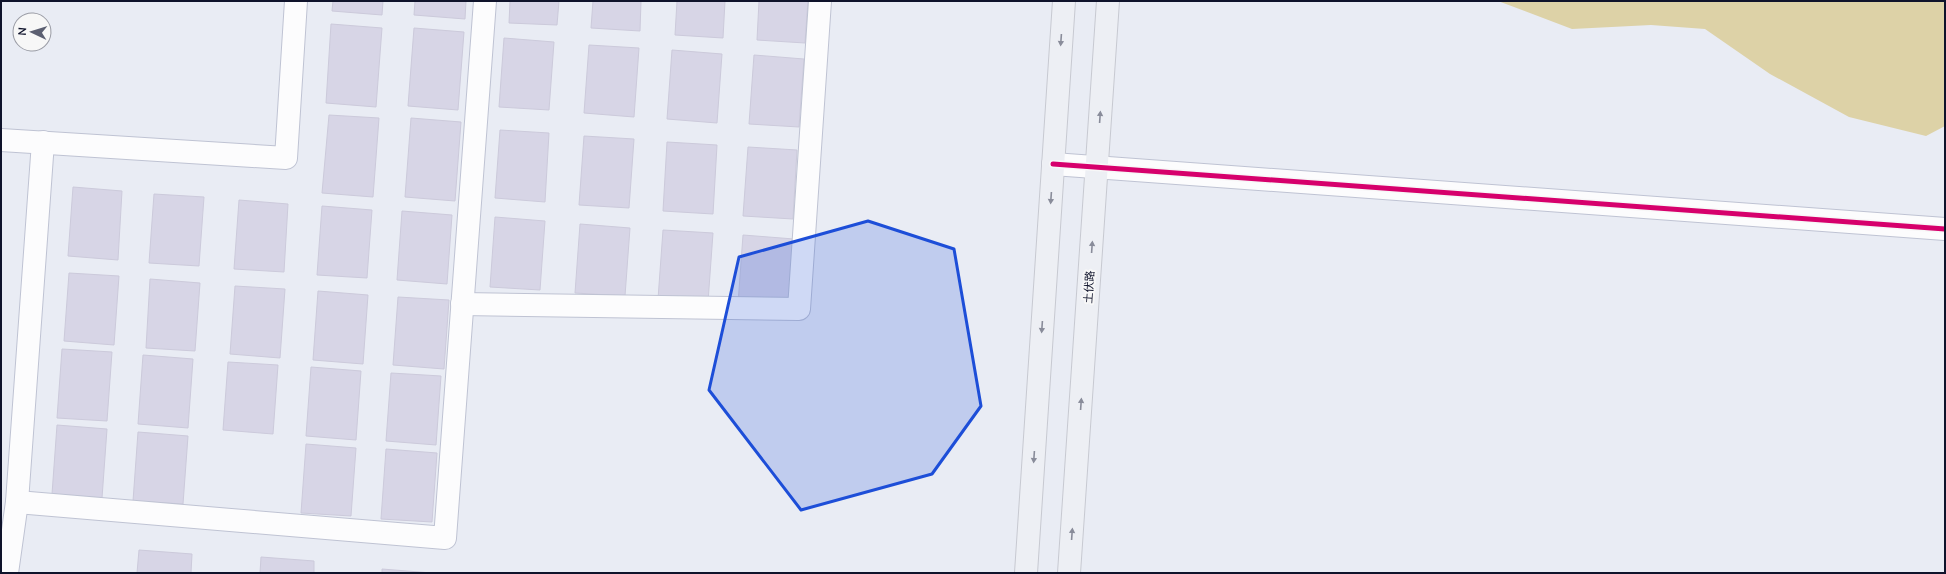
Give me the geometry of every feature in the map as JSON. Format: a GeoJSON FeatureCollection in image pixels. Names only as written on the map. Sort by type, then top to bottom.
{"type":"FeatureCollection","features":[{"type":"Feature","properties":{"kind":"main road"},"geometry":{"type":"LineString","coordinates":[[1026,573],[1064,1]]}},
{"type":"Feature","properties":{"kind":"main road","name":"土伏路"},"geometry":{"type":"LineString","coordinates":[[1069,573],[1108,1]]}},
{"type":"Feature","properties":{"kind":"street"},"geometry":{"type":"LineString","coordinates":[[1,140],[286,158],[296,1]]}},
{"type":"Feature","properties":{"kind":"street"},"geometry":{"type":"LineString","coordinates":[[18,502],[445,538],[484,1]]}},
{"type":"Feature","properties":{"kind":"street"},"geometry":{"type":"LineString","coordinates":[[462,304],[799,309],[820,1]]}},
{"type":"Feature","properties":{"kind":"street"},"geometry":{"type":"LineString","coordinates":[[7,573],[18,502],[43,142]]}},
{"type":"Feature","properties":{"kind":"street"},"geometry":{"type":"LineString","coordinates":[[1053,164],[1945,229]]}},
{"type":"Feature","properties":{"kind":"highlighted area"},"geometry":{"type":"Polygon","coordinates":[[[868,221],[954,249],[981,406],[932,474],[801,510],[709,390],[739,257],[868,221]]]}},
{"type":"Feature","properties":{"kind":"shaded area"},"geometry":{"type":"Polygon","coordinates":[[[1498,1],[1945,1],[1945,126],[1926,136],[1849,117],[1770,74],[1705,29],[1651,25],[1572,29],[1498,1]]]}},
{"type":"Feature","properties":{"kind":"building"},"geometry":{"type":"Polygon","coordinates":[[[333,1],[383,1],[382,15],[332,11],[333,1]]]}},
{"type":"Feature","properties":{"kind":"building"},"geometry":{"type":"Polygon","coordinates":[[[415,1],[466,1],[465,19],[414,15],[415,1]]]}},
{"type":"Feature","properties":{"kind":"building"},"geometry":{"type":"Polygon","coordinates":[[[510,1],[559,1],[557,25],[509,23],[510,1]]]}},
{"type":"Feature","properties":{"kind":"building"},"geometry":{"type":"Polygon","coordinates":[[[593,1],[641,1],[640,31],[591,28],[593,1]]]}},
{"type":"Feature","properties":{"kind":"building"},"geometry":{"type":"Polygon","coordinates":[[[677,1],[725,1],[723,38],[675,35],[677,1]]]}},
{"type":"Feature","properties":{"kind":"building"},"geometry":{"type":"Polygon","coordinates":[[[759,1],[808,1],[805,43],[757,40],[759,1]]]}},
{"type":"Feature","properties":{"kind":"building"},"geometry":{"type":"Polygon","coordinates":[[[331,24],[382,28],[376,107],[326,103],[331,24]]]}},
{"type":"Feature","properties":{"kind":"building"},"geometry":{"type":"Polygon","coordinates":[[[414,28],[464,32],[458,110],[408,106],[414,28]]]}},
{"type":"Feature","properties":{"kind":"building"},"geometry":{"type":"Polygon","coordinates":[[[504,38],[554,42],[549,110],[499,107],[504,38]]]}},
{"type":"Feature","properties":{"kind":"building"},"geometry":{"type":"Polygon","coordinates":[[[589,45],[639,48],[634,117],[584,113],[589,45]]]}},
{"type":"Feature","properties":{"kind":"building"},"geometry":{"type":"Polygon","coordinates":[[[672,50],[722,54],[717,123],[667,119],[672,50]]]}},
{"type":"Feature","properties":{"kind":"building"},"geometry":{"type":"Polygon","coordinates":[[[754,55],[804,59],[799,127],[749,124],[754,55]]]}},
{"type":"Feature","properties":{"kind":"building"},"geometry":{"type":"Polygon","coordinates":[[[329,115],[379,118],[373,197],[322,193],[329,115]]]}},
{"type":"Feature","properties":{"kind":"building"},"geometry":{"type":"Polygon","coordinates":[[[411,118],[461,122],[455,201],[405,197],[411,118]]]}},
{"type":"Feature","properties":{"kind":"building"},"geometry":{"type":"Polygon","coordinates":[[[500,130],[549,133],[545,202],[495,198],[500,130]]]}},
{"type":"Feature","properties":{"kind":"building"},"geometry":{"type":"Polygon","coordinates":[[[584,136],[634,139],[629,208],[579,205],[584,136]]]}},
{"type":"Feature","properties":{"kind":"building"},"geometry":{"type":"Polygon","coordinates":[[[667,142],[717,145],[713,214],[663,211],[667,142]]]}},
{"type":"Feature","properties":{"kind":"building"},"geometry":{"type":"Polygon","coordinates":[[[748,147],[797,150],[793,219],[743,216],[748,147]]]}},
{"type":"Feature","properties":{"kind":"building"},"geometry":{"type":"Polygon","coordinates":[[[73,187],[122,191],[118,260],[68,256],[73,187]]]}},
{"type":"Feature","properties":{"kind":"building"},"geometry":{"type":"Polygon","coordinates":[[[154,194],[204,197],[199,266],[149,263],[154,194]]]}},
{"type":"Feature","properties":{"kind":"building"},"geometry":{"type":"Polygon","coordinates":[[[239,200],[288,204],[284,272],[234,269],[239,200]]]}},
{"type":"Feature","properties":{"kind":"building"},"geometry":{"type":"Polygon","coordinates":[[[322,206],[372,210],[367,278],[317,275],[322,206]]]}},
{"type":"Feature","properties":{"kind":"building"},"geometry":{"type":"Polygon","coordinates":[[[402,211],[452,215],[447,284],[397,280],[402,211]]]}},
{"type":"Feature","properties":{"kind":"building"},"geometry":{"type":"Polygon","coordinates":[[[495,217],[545,221],[540,290],[490,287],[495,217]]]}},
{"type":"Feature","properties":{"kind":"building"},"geometry":{"type":"Polygon","coordinates":[[[580,224],[630,228],[625,296],[575,293],[580,224]]]}},
{"type":"Feature","properties":{"kind":"building"},"geometry":{"type":"Polygon","coordinates":[[[663,230],[713,233],[708,302],[658,299],[663,230]]]}},
{"type":"Feature","properties":{"kind":"building"},"geometry":{"type":"Polygon","coordinates":[[[743,235],[794,239],[789,307],[738,304],[743,235]]]}},
{"type":"Feature","properties":{"kind":"building"},"geometry":{"type":"Polygon","coordinates":[[[69,273],[119,276],[114,345],[64,341],[69,273]]]}},
{"type":"Feature","properties":{"kind":"building"},"geometry":{"type":"Polygon","coordinates":[[[150,279],[200,283],[195,351],[146,348],[150,279]]]}},
{"type":"Feature","properties":{"kind":"building"},"geometry":{"type":"Polygon","coordinates":[[[235,286],[285,289],[280,358],[230,354],[235,286]]]}},
{"type":"Feature","properties":{"kind":"building"},"geometry":{"type":"Polygon","coordinates":[[[318,291],[368,295],[363,364],[313,360],[318,291]]]}},
{"type":"Feature","properties":{"kind":"building"},"geometry":{"type":"Polygon","coordinates":[[[398,297],[449,300],[444,369],[393,365],[398,297]]]}},
{"type":"Feature","properties":{"kind":"building"},"geometry":{"type":"Polygon","coordinates":[[[62,349],[112,352],[107,421],[57,418],[62,349]]]}},
{"type":"Feature","properties":{"kind":"building"},"geometry":{"type":"Polygon","coordinates":[[[143,355],[193,359],[188,428],[138,424],[143,355]]]}},
{"type":"Feature","properties":{"kind":"building"},"geometry":{"type":"Polygon","coordinates":[[[228,362],[278,365],[273,434],[223,430],[228,362]]]}},
{"type":"Feature","properties":{"kind":"building"},"geometry":{"type":"Polygon","coordinates":[[[311,367],[361,371],[356,440],[306,436],[311,367]]]}},
{"type":"Feature","properties":{"kind":"building"},"geometry":{"type":"Polygon","coordinates":[[[391,373],[441,376],[436,445],[386,441],[391,373]]]}},
{"type":"Feature","properties":{"kind":"building"},"geometry":{"type":"Polygon","coordinates":[[[57,425],[107,429],[102,498],[52,494],[57,425]]]}},
{"type":"Feature","properties":{"kind":"building"},"geometry":{"type":"Polygon","coordinates":[[[138,432],[188,436],[183,504],[133,501],[138,432]]]}},
{"type":"Feature","properties":{"kind":"building"},"geometry":{"type":"Polygon","coordinates":[[[306,444],[356,448],[351,516],[301,513],[306,444]]]}},
{"type":"Feature","properties":{"kind":"building"},"geometry":{"type":"Polygon","coordinates":[[[386,449],[437,453],[432,522],[381,519],[386,449]]]}},
{"type":"Feature","properties":{"kind":"building"},"geometry":{"type":"Polygon","coordinates":[[[139,550],[192,554],[191,573],[137,573],[139,550]]]}},
{"type":"Feature","properties":{"kind":"building"},"geometry":{"type":"Polygon","coordinates":[[[261,557],[314,561],[314,573],[260,573],[261,557]]]}},
{"type":"Feature","properties":{"kind":"building"},"geometry":{"type":"Polygon","coordinates":[[[382,569],[432,573],[382,573],[382,569]]]}},
{"type":"Feature","properties":{"kind":"cycle path"},"geometry":{"type":"LineString","coordinates":[[1053,164],[1945,229]]}}]}
